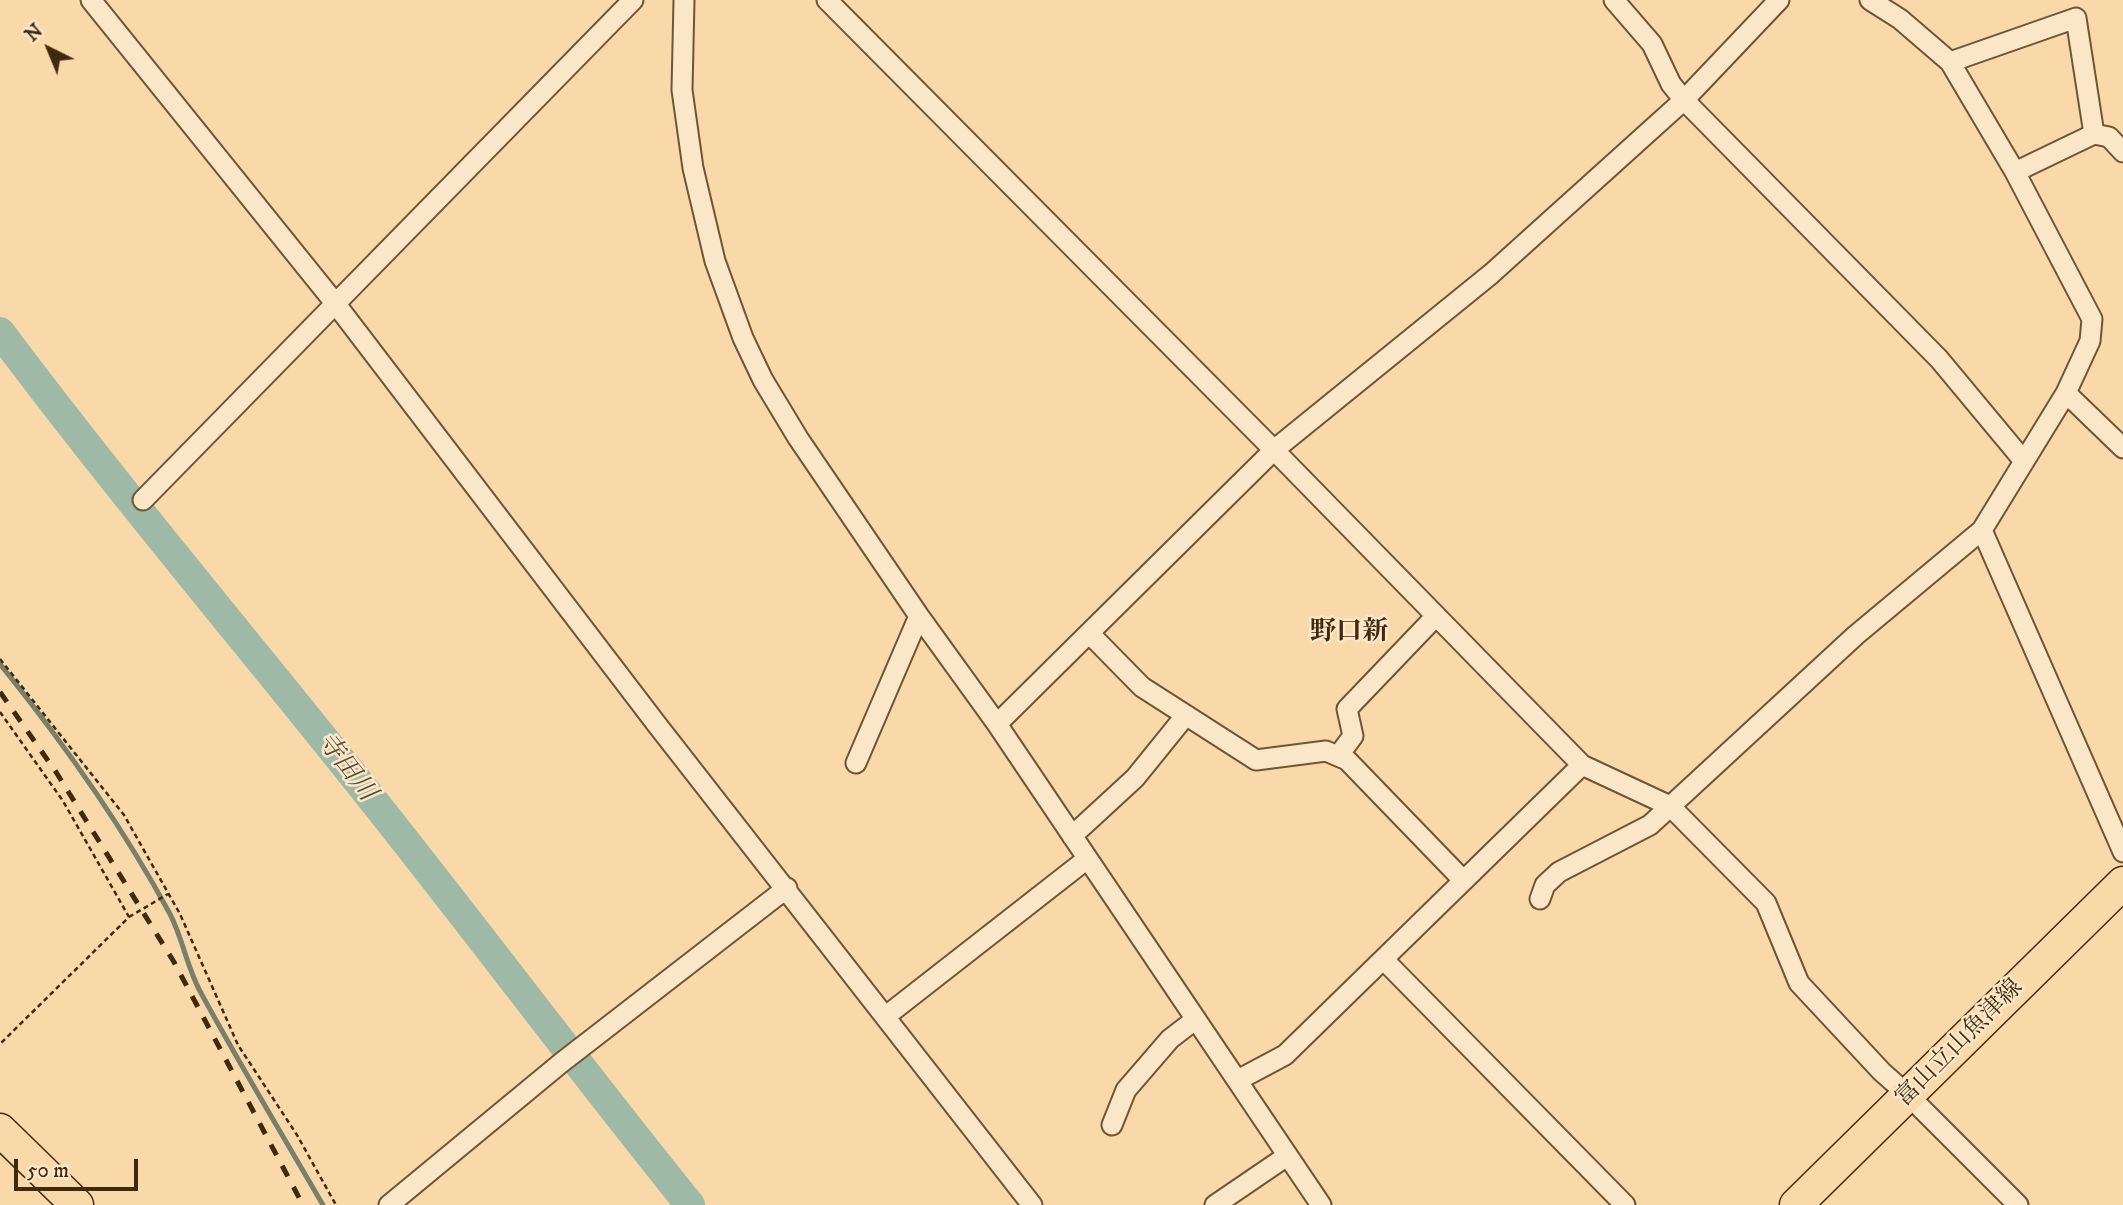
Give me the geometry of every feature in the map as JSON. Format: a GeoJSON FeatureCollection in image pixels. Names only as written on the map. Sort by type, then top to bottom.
{"type":"FeatureCollection","features":[{"type":"Feature","properties":{"kind":"main road","name":"富山立山魚津線"},"geometry":{"type":"LineString","coordinates":[[1796,1205],[2123,883]]}},
{"type":"Feature","properties":{"kind":"main road"},"geometry":{"type":"LineString","coordinates":[[0,1130],[77,1205]]}},
{"type":"Feature","properties":{"kind":"street"},"geometry":{"type":"LineString","coordinates":[[143,500],[633,0]]}},
{"type":"Feature","properties":{"kind":"street"},"geometry":{"type":"LineString","coordinates":[[684,0],[682,90],[693,168],[715,261],[743,338],[763,380],[798,438],[919,616],[998,724],[1321,1205]]}},
{"type":"Feature","properties":{"kind":"street"},"geometry":{"type":"LineString","coordinates":[[827,0],[1582,765],[1670,806],[1766,903],[1799,983],[1882,1072],[2018,1205]]}},
{"type":"Feature","properties":{"kind":"street"},"geometry":{"type":"LineString","coordinates":[[1614,0],[1652,44],[1671,84],[1684,100],[1939,359],[2023,460]]}},
{"type":"Feature","properties":{"kind":"street"},"geometry":{"type":"LineString","coordinates":[[998,724],[1274,450],[1491,274],[1684,100],[1779,0]]}},
{"type":"Feature","properties":{"kind":"street"},"geometry":{"type":"LineString","coordinates":[[1540,899],[1545,885],[1559,872],[1650,825],[1856,635],[1982,530],[2066,393],[2090,341],[2092,319],[2015,173],[1950,62],[1900,19],[1870,0]]}},
{"type":"Feature","properties":{"kind":"street"},"geometry":{"type":"LineString","coordinates":[[98,2],[335,303],[658,726],[1032,1205]]}},
{"type":"Feature","properties":{"kind":"street"},"geometry":{"type":"LineString","coordinates":[[1950,62],[2076,18],[2094,134]]}},
{"type":"Feature","properties":{"kind":"street"},"geometry":{"type":"LineString","coordinates":[[2015,173],[2094,134],[2109,137],[2123,152]]}},
{"type":"Feature","properties":{"kind":"street"},"geometry":{"type":"LineString","coordinates":[[2066,393],[2123,448]]}},
{"type":"Feature","properties":{"kind":"street"},"geometry":{"type":"LineString","coordinates":[[1982,530],[2123,852]]}},
{"type":"Feature","properties":{"kind":"street"},"geometry":{"type":"LineString","coordinates":[[856,763],[919,616]]}},
{"type":"Feature","properties":{"kind":"street"},"geometry":{"type":"LineString","coordinates":[[1338,756],[1353,736],[1347,709],[1436,616]]}},
{"type":"Feature","properties":{"kind":"street"},"geometry":{"type":"LineString","coordinates":[[1089,633],[1142,687],[1256,760],[1326,751],[1347,760],[1463,880]]}},
{"type":"Feature","properties":{"kind":"street"},"geometry":{"type":"LineString","coordinates":[[1072,836],[1135,778],[1186,715]]}},
{"type":"Feature","properties":{"kind":"street"},"geometry":{"type":"LineString","coordinates":[[1238,1080],[1285,1055],[1582,765]]}},
{"type":"Feature","properties":{"kind":"street"},"geometry":{"type":"LineString","coordinates":[[886,1016],[1087,859]]}},
{"type":"Feature","properties":{"kind":"street"},"geometry":{"type":"LineString","coordinates":[[390,1205],[561,1063],[787,888]]}},
{"type":"Feature","properties":{"kind":"street"},"geometry":{"type":"LineString","coordinates":[[1384,960],[1625,1205]]}},
{"type":"Feature","properties":{"kind":"street"},"geometry":{"type":"LineString","coordinates":[[1112,1125],[1126,1090],[1170,1040],[1196,1019]]}},
{"type":"Feature","properties":{"kind":"street"},"geometry":{"type":"LineString","coordinates":[[1215,1205],[1287,1156]]}},
{"type":"Feature","properties":{"kind":"path"},"geometry":{"type":"LineString","coordinates":[[0,659],[124,815],[180,914],[238,1045],[297,1136],[336,1205]]}},
{"type":"Feature","properties":{"kind":"path"},"geometry":{"type":"LineString","coordinates":[[0,712],[63,801],[129,917]]}},
{"type":"Feature","properties":{"kind":"path"},"geometry":{"type":"LineString","coordinates":[[0,1044],[129,917],[168,893]]}},
{"type":"Feature","properties":{"kind":"waterway","name":"寺田川"},"geometry":{"type":"LineString","coordinates":[[0,332],[141,513],[380,809],[690,1205]]}},
{"type":"Feature","properties":{"kind":"waterway"},"geometry":{"type":"LineString","coordinates":[[0,664],[91,785],[132,848],[170,914],[201,993],[323,1205]]}},
{"type":"Feature","properties":{"kind":"railway"},"geometry":{"type":"LineString","coordinates":[[0,692],[56,772],[174,962],[303,1205]]}},
{"type":"Feature","properties":{"kind":"district","name":"野口新"},"geometry":{"type":"Point","coordinates":[1349,634]}}]}
